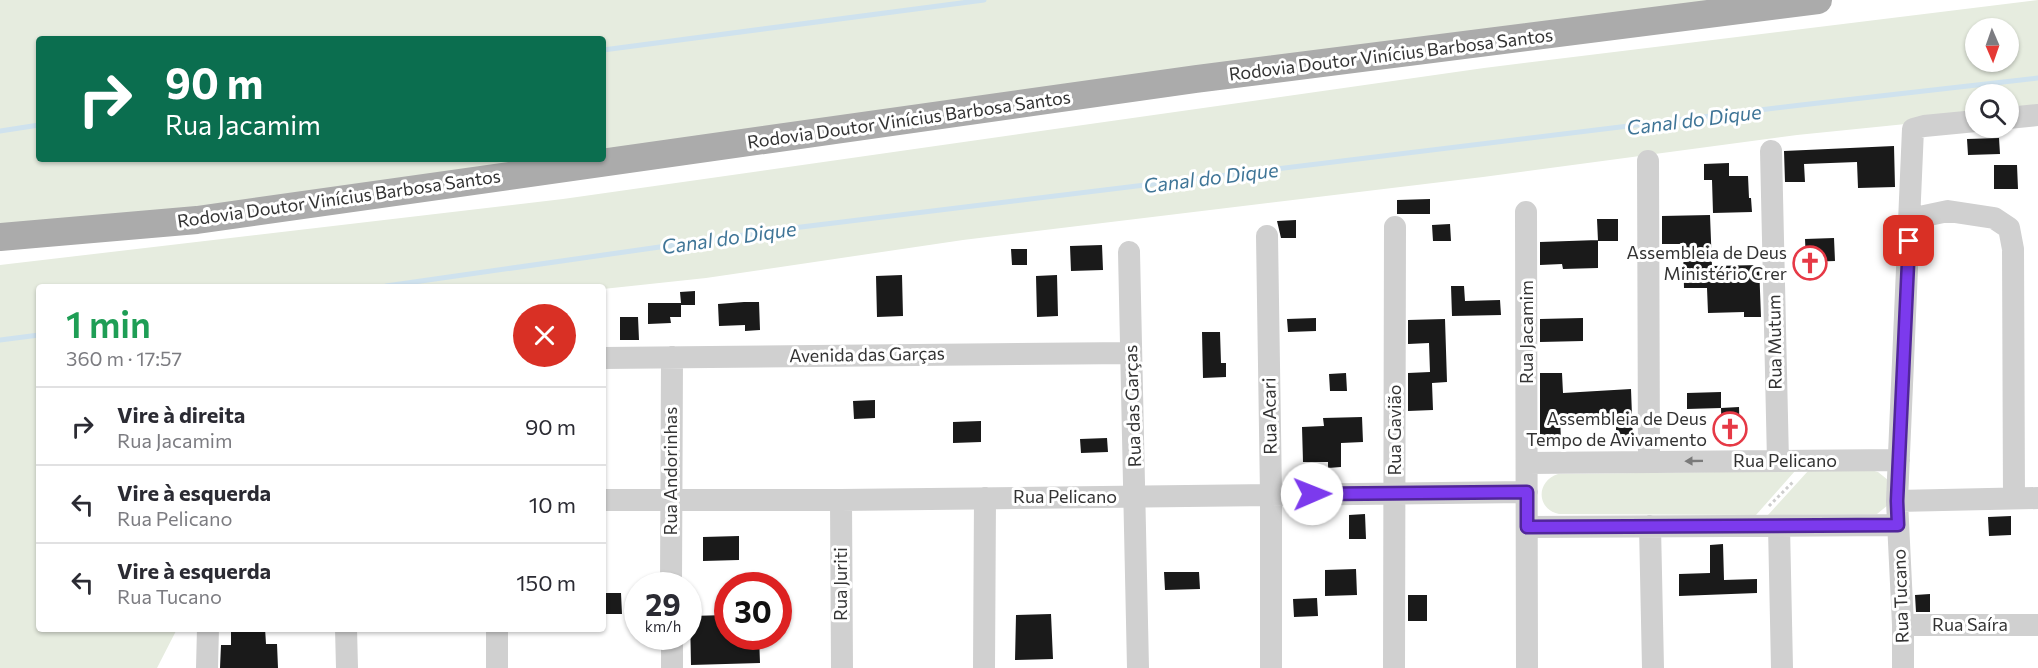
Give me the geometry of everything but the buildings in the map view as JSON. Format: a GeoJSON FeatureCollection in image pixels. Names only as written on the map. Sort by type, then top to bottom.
{"type":"FeatureCollection","features":[{"type":"Feature","properties":{"kind":"main road","name":"Rodovia Doutor Vinícius Barbosa Santos"},"geometry":{"type":"LineString","coordinates":[[0,237],[197,220],[1196,79],[1818,0]]}},
{"type":"Feature","properties":{"kind":"street"},"geometry":{"type":"LineString","coordinates":[[2019,117],[2038,116]]}},
{"type":"Feature","properties":{"kind":"street","name":"Rua Tucano"},"geometry":{"type":"LineString","coordinates":[[1903,668],[1897,501],[1913,129],[1965,122]]}},
{"type":"Feature","properties":{"kind":"street","name":"Rua Mutum"},"geometry":{"type":"LineString","coordinates":[[1771,151],[1778,460]]}},
{"type":"Feature","properties":{"kind":"street"},"geometry":{"type":"LineString","coordinates":[[1648,161],[1649,462]]}},
{"type":"Feature","properties":{"kind":"street"},"geometry":{"type":"LineString","coordinates":[[1910,219],[1948,211],[1994,218],[2009,228],[2013,249],[2014,498]]}},
{"type":"Feature","properties":{"kind":"street","name":"Rua Jacamim"},"geometry":{"type":"LineString","coordinates":[[1526,212],[1527,668]]}},
{"type":"Feature","properties":{"kind":"street","name":"Rua Gavião"},"geometry":{"type":"LineString","coordinates":[[1394,668],[1395,227]]}},
{"type":"Feature","properties":{"kind":"street","name":"Rua Acari"},"geometry":{"type":"LineString","coordinates":[[1266,236],[1271,494],[1271,668]]}},
{"type":"Feature","properties":{"kind":"street","name":"Rua das Garças"},"geometry":{"type":"LineString","coordinates":[[1129,252],[1138,668]]}},
{"type":"Feature","properties":{"kind":"street","name":"Avenida das Garças"},"geometry":{"type":"LineString","coordinates":[[606,357],[1131,353]]}},
{"type":"Feature","properties":{"kind":"street","name":"Rua Andorinhas"},"geometry":{"type":"LineString","coordinates":[[671,572],[672,357]]}},
{"type":"Feature","properties":{"kind":"street","name":"Rua Pelicano"},"geometry":{"type":"LineString","coordinates":[[1527,463],[1899,460]]}},
{"type":"Feature","properties":{"kind":"street","name":"Rua Pelicano"},"geometry":{"type":"LineString","coordinates":[[606,500],[841,500],[1527,492]]}},
{"type":"Feature","properties":{"kind":"street"},"geometry":{"type":"LineString","coordinates":[[984,668],[985,498]]}},
{"type":"Feature","properties":{"kind":"street"},"geometry":{"type":"LineString","coordinates":[[1897,501],[2038,498]]}},
{"type":"Feature","properties":{"kind":"street","name":"Rua Juriti"},"geometry":{"type":"LineString","coordinates":[[841,500],[842,668]]}},
{"type":"Feature","properties":{"kind":"street"},"geometry":{"type":"LineString","coordinates":[[1527,527],[1898,525]]}},
{"type":"Feature","properties":{"kind":"street"},"geometry":{"type":"LineString","coordinates":[[1650,526],[1653,668]]}},
{"type":"Feature","properties":{"kind":"street"},"geometry":{"type":"LineString","coordinates":[[1770,526],[1782,668]]}},
{"type":"Feature","properties":{"kind":"street","name":"Rua Saíra"},"geometry":{"type":"LineString","coordinates":[[1903,625],[2038,625]]}},
{"type":"Feature","properties":{"kind":"street"},"geometry":{"type":"LineString","coordinates":[[207,632],[207,668]]}},
{"type":"Feature","properties":{"kind":"street"},"geometry":{"type":"LineString","coordinates":[[346,632],[347,668]]}},
{"type":"Feature","properties":{"kind":"street"},"geometry":{"type":"LineString","coordinates":[[497,632],[497,668]]}},
{"type":"Feature","properties":{"kind":"street"},"geometry":{"type":"LineString","coordinates":[[672,650],[672,668]]}},
{"type":"Feature","properties":{"kind":"path"},"geometry":{"type":"LineString","coordinates":[[1770,526],[1761,516],[1803,471],[1803,460]]}},
{"type":"Feature","properties":{"kind":"shaded area"},"geometry":{"type":"Polygon","coordinates":[[[0,0],[1805,0],[1481,40],[559,170],[0,236],[0,0]]]}},
{"type":"Feature","properties":{"kind":"shaded area"},"geometry":{"type":"Polygon","coordinates":[[[2038,0],[2038,111],[2019,113],[2019,84],[1965,84],[1965,118],[1797,135],[1483,177],[963,240],[706,278],[606,289],[606,284],[36,284],[36,632],[175,632],[157,668],[0,668],[0,265],[563,199],[1484,68],[2038,0]]]}},
{"type":"Feature","properties":{"kind":"shaded area"},"geometry":{"type":"Polygon","coordinates":[[[1871,470],[1878,472],[1888,480],[1888,505],[1877,514],[1768,515],[1808,471],[1871,470]]]}},
{"type":"Feature","properties":{"kind":"shaded area"},"geometry":{"type":"Polygon","coordinates":[[[1795,471],[1756,515],[1559,514],[1546,507],[1542,495],[1546,482],[1558,474],[1795,471]]]}},
{"type":"Feature","properties":{"kind":"waterway"},"geometry":{"type":"LineString","coordinates":[[606,50],[984,0]]}},
{"type":"Feature","properties":{"kind":"waterway","name":"Canal do Dique"},"geometry":{"type":"LineString","coordinates":[[400,284],[793,228],[2038,78]]}},
{"type":"Feature","properties":{"kind":"waterway"},"geometry":{"type":"LineString","coordinates":[[0,131],[36,125]]}},
{"type":"Feature","properties":{"kind":"waterway","name":"Canal do Dique"},"geometry":{"type":"LineString","coordinates":[[0,340],[36,335]]}},
{"type":"Feature","properties":{"kind":"place","name":"Assembleia de Deus Ministério Crer"},"geometry":{"type":"Point","coordinates":[1810,263]}},
{"type":"Feature","properties":{"kind":"place","name":"Assembleia de Deus Tempo de Avivamento"},"geometry":{"type":"Point","coordinates":[1730,429]}},
{"type":"Feature","properties":{"kind":"route"},"geometry":{"type":"LineString","coordinates":[[1312,494],[1527,492],[1527,527],[1898,525],[1897,501],[1909,241]]}}]}
